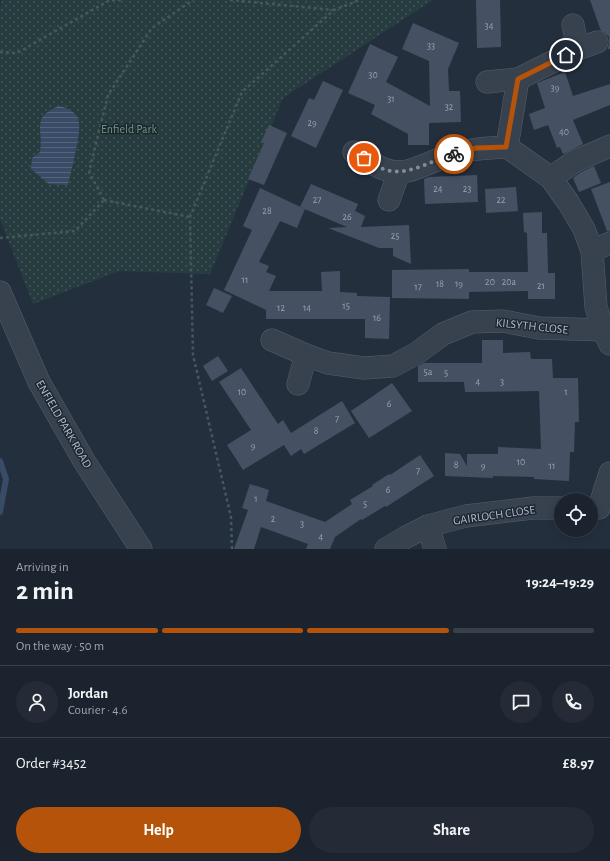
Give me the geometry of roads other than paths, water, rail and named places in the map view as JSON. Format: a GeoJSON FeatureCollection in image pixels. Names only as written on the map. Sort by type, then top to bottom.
{"type":"FeatureCollection","features":[{"type":"Feature","properties":{"kind":"street"},"geometry":{"type":"LineString","coordinates":[[487,82],[518,79],[588,46],[573,25]]}},
{"type":"Feature","properties":{"kind":"street"},"geometry":{"type":"LineString","coordinates":[[354,152],[383,169],[399,172],[423,165],[448,155],[476,148],[506,147],[518,79]]}},
{"type":"Feature","properties":{"kind":"street"},"geometry":{"type":"LineString","coordinates":[[551,178],[575,161],[610,146]]}},
{"type":"Feature","properties":{"kind":"street","name":"KILSYTH CLOSE"},"geometry":{"type":"LineString","coordinates":[[272,340],[328,363],[364,368],[393,366],[417,353],[443,334],[472,322],[503,321],[539,328],[607,337],[596,306],[601,247],[584,229],[568,202],[551,178],[506,147]]}},
{"type":"Feature","properties":{"kind":"street"},"geometry":{"type":"LineString","coordinates":[[388,200],[399,172]]}},
{"type":"Feature","properties":{"kind":"street","name":"ENFIELD PARK ROAD"},"geometry":{"type":"LineString","coordinates":[[0,292],[40,382],[84,461],[141,549]]}},
{"type":"Feature","properties":{"kind":"street"},"geometry":{"type":"LineString","coordinates":[[298,384],[306,355]]}},
{"type":"Feature","properties":{"kind":"street"},"geometry":{"type":"LineString","coordinates":[[600,510],[610,473]]}},
{"type":"Feature","properties":{"kind":"street","name":"GAIRLOCH CLOSE"},"geometry":{"type":"LineString","coordinates":[[386,549],[428,526],[466,516],[534,508],[554,508]]}},
{"type":"Feature","properties":{"kind":"street"},"geometry":{"type":"LineString","coordinates":[[428,526],[435,549]]}},
{"type":"Feature","properties":{"kind":"water"},"geometry":{"type":"Polygon","coordinates":[[[59,106],[69,109],[75,113],[79,123],[77,144],[68,185],[49,184],[31,169],[32,158],[40,152],[41,120],[50,110],[59,106]]]}},
{"type":"Feature","properties":{"kind":"waterway"},"geometry":{"type":"LineString","coordinates":[[0,461],[6,479],[0,512]]}},
{"type":"Feature","properties":{"kind":"park label","name":"Enfield Park"},"geometry":{"type":"Point","coordinates":[129,129]}}]}
